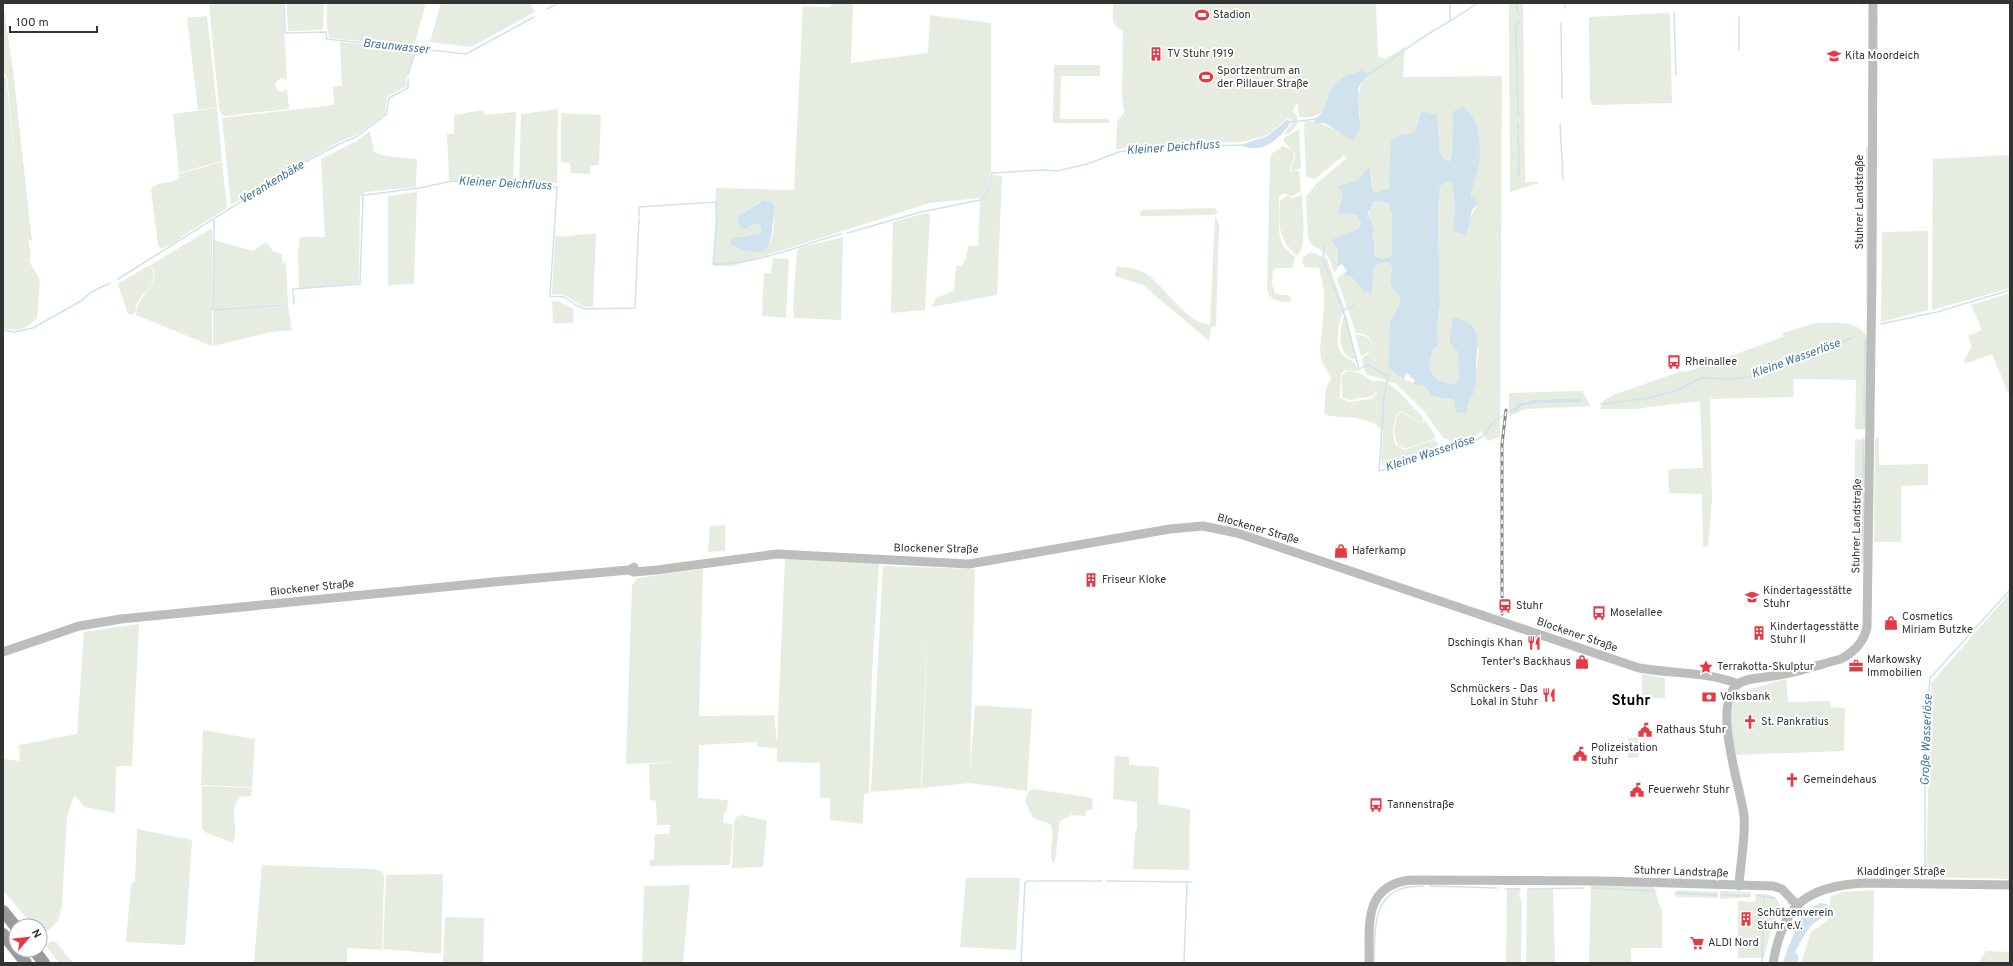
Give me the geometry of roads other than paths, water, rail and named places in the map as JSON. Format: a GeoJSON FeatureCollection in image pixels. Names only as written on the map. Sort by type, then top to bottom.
{"type":"FeatureCollection","features":[{"type":"Feature","properties":{"kind":"highway"},"geometry":{"type":"LineString","coordinates":[[3,934],[26,963]]}},
{"type":"Feature","properties":{"kind":"street","name":"Stuhrer Landstraße"},"geometry":{"type":"LineString","coordinates":[[1369,963],[1371,910],[1379,894],[1387,887],[1400,881],[1608,881],[1739,886],[1744,818],[1728,745],[1727,730],[1731,692],[1738,684],[1746,680],[1784,674],[1841,659],[1859,645],[1867,627],[1872,3]]}},
{"type":"Feature","properties":{"kind":"street","name":"Blockener Straße"},"geometry":{"type":"LineString","coordinates":[[3,652],[79,626],[115,620],[504,581],[629,570],[634,572],[657,570],[754,556],[789,554],[969,564],[1170,529],[1208,527],[1237,533],[1639,668],[1656,672],[1722,677],[1738,684]]}},
{"type":"Feature","properties":{"kind":"street","name":"Kladdinger Straße"},"geometry":{"type":"LineString","coordinates":[[1797,905],[1826,889],[1845,884],[1941,883],[2010,885]]}},
{"type":"Feature","properties":{"kind":"street"},"geometry":{"type":"LineString","coordinates":[[1739,886],[1778,888],[1789,895],[1797,905],[1789,913],[1780,930],[1773,963]]}},
{"type":"Feature","properties":{"kind":"water"},"geometry":{"type":"Polygon","coordinates":[[[1364,70],[1368,75],[1358,90],[1360,127],[1354,140],[1349,139],[1325,123],[1315,123],[1315,119],[1322,113],[1331,89],[1337,82],[1345,76],[1364,70]]]}},
{"type":"Feature","properties":{"kind":"water"},"geometry":{"type":"Polygon","coordinates":[[[1462,106],[1468,111],[1478,132],[1480,148],[1479,163],[1472,187],[1471,197],[1474,196],[1478,203],[1472,210],[1466,235],[1456,232],[1453,229],[1455,205],[1452,184],[1450,181],[1440,186],[1438,209],[1440,306],[1437,325],[1438,346],[1433,349],[1430,361],[1431,372],[1434,376],[1445,383],[1458,383],[1458,352],[1449,342],[1453,318],[1469,323],[1474,328],[1477,340],[1475,388],[1467,412],[1456,413],[1454,400],[1431,396],[1425,386],[1413,384],[1415,380],[1407,373],[1404,379],[1389,368],[1390,322],[1401,300],[1390,284],[1392,268],[1389,262],[1378,264],[1374,268],[1372,293],[1364,292],[1351,276],[1342,275],[1347,271],[1342,264],[1337,267],[1338,251],[1331,240],[1358,229],[1361,223],[1357,215],[1338,213],[1343,194],[1338,186],[1358,180],[1367,169],[1370,169],[1373,191],[1378,192],[1389,188],[1391,141],[1400,135],[1415,132],[1422,111],[1437,115],[1440,153],[1443,158],[1449,161],[1452,154],[1453,112],[1462,106]],[[1377,201],[1374,202],[1368,213],[1374,230],[1372,238],[1374,241],[1375,256],[1384,259],[1391,256],[1392,251],[1392,214],[1388,203],[1377,201]]]}},
{"type":"Feature","properties":{"kind":"water"},"geometry":{"type":"Polygon","coordinates":[[[1287,120],[1292,121],[1270,144],[1257,148],[1249,148],[1241,145],[1267,136],[1287,120]]]}},
{"type":"Feature","properties":{"kind":"water"},"geometry":{"type":"Polygon","coordinates":[[[763,200],[771,202],[775,207],[769,245],[764,250],[758,252],[747,251],[733,246],[730,242],[733,238],[761,233],[760,225],[754,224],[745,229],[741,228],[737,220],[739,216],[763,200]]]}},
{"type":"Feature","properties":{"kind":"water"},"geometry":{"type":"Polygon","coordinates":[[[1578,398],[1582,400],[1580,402],[1528,404],[1521,406],[1514,414],[1516,405],[1531,400],[1578,398]]]}},
{"type":"Feature","properties":{"kind":"water"},"geometry":{"type":"Polygon","coordinates":[[[1820,903],[1827,904],[1828,906],[1825,914],[1810,927],[1802,939],[1795,952],[1799,957],[1797,963],[1783,963],[1793,935],[1804,914],[1806,911],[1820,903]]]}},
{"type":"Feature","properties":{"kind":"waterway","name":"Braunwasser"},"geometry":{"type":"LineString","coordinates":[[284,3],[285,33],[326,32],[327,39],[466,54],[534,17]]}},
{"type":"Feature","properties":{"kind":"waterway","name":"Braunwasser"},"geometry":{"type":"LineString","coordinates":[[547,9],[558,3]]}},
{"type":"Feature","properties":{"kind":"waterway"},"geometry":{"type":"LineString","coordinates":[[1450,3],[1450,19]]}},
{"type":"Feature","properties":{"kind":"waterway","name":"Kleiner Deichfluss"},"geometry":{"type":"LineString","coordinates":[[1367,74],[1385,64],[1478,3]]}},
{"type":"Feature","properties":{"kind":"waterway"},"geometry":{"type":"LineString","coordinates":[[1516,3],[1519,15]]}},
{"type":"Feature","properties":{"kind":"waterway"},"geometry":{"type":"LineString","coordinates":[[1565,3],[1565,8]]}},
{"type":"Feature","properties":{"kind":"waterway"},"geometry":{"type":"LineString","coordinates":[[1674,13],[1676,75]]}},
{"type":"Feature","properties":{"kind":"waterway"},"geometry":{"type":"LineString","coordinates":[[1739,17],[1739,50]]}},
{"type":"Feature","properties":{"kind":"waterway"},"geometry":{"type":"LineString","coordinates":[[1518,115],[1516,28],[1519,20]]}},
{"type":"Feature","properties":{"kind":"waterway"},"geometry":{"type":"LineString","coordinates":[[1561,23],[1562,98]]}},
{"type":"Feature","properties":{"kind":"waterway","name":"Verankenbäke"},"geometry":{"type":"LineString","coordinates":[[408,74],[416,49]]}},
{"type":"Feature","properties":{"kind":"waterway","name":"Verankenbäke"},"geometry":{"type":"LineString","coordinates":[[118,279],[296,167],[339,144],[356,137],[386,115],[389,98],[408,88],[408,79]]}},
{"type":"Feature","properties":{"kind":"waterway","name":"Kleiner Deichfluss"},"geometry":{"type":"LineString","coordinates":[[1291,122],[1317,119]]}},
{"type":"Feature","properties":{"kind":"waterway"},"geometry":{"type":"LineString","coordinates":[[1518,123],[1519,175]]}},
{"type":"Feature","properties":{"kind":"waterway"},"geometry":{"type":"LineString","coordinates":[[1560,124],[1563,179]]}},
{"type":"Feature","properties":{"kind":"waterway","name":"Kleiner Deichfluss"},"geometry":{"type":"LineString","coordinates":[[847,233],[921,212],[980,200],[989,188],[992,173],[1044,170],[1057,171],[1087,164],[1119,152],[1149,148],[1242,145]]}},
{"type":"Feature","properties":{"kind":"waterway","name":"Kleiner Deichfluss"},"geometry":{"type":"LineString","coordinates":[[294,304],[293,289],[360,284],[363,195],[419,188],[453,181],[557,187],[550,296],[564,297],[577,306],[586,309],[635,308],[639,219]]}},
{"type":"Feature","properties":{"kind":"waterway","name":"Kleiner Deichfluss"},"geometry":{"type":"LineString","coordinates":[[639,216],[639,207],[716,202],[717,218],[713,264],[762,258],[841,234]]}},
{"type":"Feature","properties":{"kind":"waterway","name":"Kleiner Deichfluss"},"geometry":{"type":"LineString","coordinates":[[214,220],[213,310],[287,305]]}},
{"type":"Feature","properties":{"kind":"waterway"},"geometry":{"type":"LineString","coordinates":[[1324,246],[1323,260],[1343,310]]}},
{"type":"Feature","properties":{"kind":"waterway","name":"Verankenbäke"},"geometry":{"type":"LineString","coordinates":[[3,330],[14,332],[33,328],[81,301],[91,292],[110,283]]}},
{"type":"Feature","properties":{"kind":"waterway","name":"Kleine Wasserlöse"},"geometry":{"type":"LineString","coordinates":[[1881,324],[1937,312],[2010,290]]}},
{"type":"Feature","properties":{"kind":"waterway","name":"Kleine Wasserlöse"},"geometry":{"type":"LineString","coordinates":[[1354,306],[1343,310],[1359,369],[1368,365],[1388,376],[1384,398],[1379,471],[1477,440],[1485,434],[1492,423],[1504,415]]}},
{"type":"Feature","properties":{"kind":"waterway","name":"Kleine Wasserlöse"},"geometry":{"type":"LineString","coordinates":[[1601,404],[1649,398],[1678,390],[1701,378],[1732,379],[1757,376],[1818,354],[1851,338]]}},
{"type":"Feature","properties":{"kind":"waterway"},"geometry":{"type":"LineString","coordinates":[[1864,419],[1865,339]]}},
{"type":"Feature","properties":{"kind":"waterway","name":"Kleine Wasserlöse"},"geometry":{"type":"LineString","coordinates":[[1509,412],[1516,408]]}},
{"type":"Feature","properties":{"kind":"waterway"},"geometry":{"type":"LineString","coordinates":[[1863,441],[1863,558]]}},
{"type":"Feature","properties":{"kind":"waterway","name":"Große Wasserlöse"},"geometry":{"type":"LineString","coordinates":[[1925,874],[1925,732],[1930,678],[2010,590]]}},
{"type":"Feature","properties":{"kind":"waterway","name":"Große Wasserlöse"},"geometry":{"type":"LineString","coordinates":[[1021,963],[1025,883],[1027,881],[1101,881]]}},
{"type":"Feature","properties":{"kind":"waterway","name":"Große Wasserlöse"},"geometry":{"type":"LineString","coordinates":[[1107,881],[1192,882]]}},
{"type":"Feature","properties":{"kind":"waterway"},"geometry":{"type":"LineString","coordinates":[[1184,963],[1187,883]]}},
{"type":"Feature","properties":{"kind":"waterway"},"geometry":{"type":"LineString","coordinates":[[1374,963],[1375,930],[1380,908],[1393,892],[1404,888],[1423,886]]}},
{"type":"Feature","properties":{"kind":"waterway","name":"Große Wasserlöse"},"geometry":{"type":"LineString","coordinates":[[1430,886],[1497,888]]}},
{"type":"Feature","properties":{"kind":"waterway","name":"Große Wasserlöse"},"geometry":{"type":"LineString","coordinates":[[1528,889],[1584,888]]}},
{"type":"Feature","properties":{"kind":"waterway","name":"Große Wasserlöse"},"geometry":{"type":"LineString","coordinates":[[1593,888],[1653,891]]}},
{"type":"Feature","properties":{"kind":"waterway","name":"Große Wasserlöse"},"geometry":{"type":"LineString","coordinates":[[1505,889],[1519,889]]}},
{"type":"Feature","properties":{"kind":"waterway","name":"Große Wasserlöse"},"geometry":{"type":"LineString","coordinates":[[1676,893],[1716,895]]}},
{"type":"Feature","properties":{"kind":"waterway","name":"Große Wasserlöse"},"geometry":{"type":"LineString","coordinates":[[1722,895],[1750,896]]}},
{"type":"Feature","properties":{"kind":"waterway","name":"Große Wasserlöse"},"geometry":{"type":"LineString","coordinates":[[1756,895],[1775,898]]}},
{"type":"Feature","properties":{"kind":"waterway"},"geometry":{"type":"LineString","coordinates":[[1762,963],[1764,896]]}},
{"type":"Feature","properties":{"kind":"railway"},"geometry":{"type":"LineString","coordinates":[[1502,614],[1502,444],[1506,410]]}},
{"type":"Feature","properties":{"kind":"place","name":"Stadion"},"geometry":{"type":"Point","coordinates":[1202,15]}},
{"type":"Feature","properties":{"kind":"place","name":"TV Stuhr 1919"},"geometry":{"type":"Point","coordinates":[1156,54]}},
{"type":"Feature","properties":{"kind":"place","name":"Kita Moordeich"},"geometry":{"type":"Point","coordinates":[1834,56]}},
{"type":"Feature","properties":{"kind":"place","name":"Sportzentrum an der Pillauer Straße"},"geometry":{"type":"Point","coordinates":[1206,77]}},
{"type":"Feature","properties":{"kind":"place","name":"Rheinallee"},"geometry":{"type":"Point","coordinates":[1674,362]}},
{"type":"Feature","properties":{"kind":"place","name":"Haferkamp"},"geometry":{"type":"Point","coordinates":[1341,551]}},
{"type":"Feature","properties":{"kind":"place","name":"Friseur Kloke"},"geometry":{"type":"Point","coordinates":[1091,580]}},
{"type":"Feature","properties":{"kind":"place","name":"Kindertagesstätte Stuhr"},"geometry":{"type":"Point","coordinates":[1752,597]}},
{"type":"Feature","properties":{"kind":"place","name":"Stuhr"},"geometry":{"type":"Point","coordinates":[1505,606]}},
{"type":"Feature","properties":{"kind":"place","name":"Moselallee"},"geometry":{"type":"Point","coordinates":[1599,613]}},
{"type":"Feature","properties":{"kind":"place","name":"Cosmetics Miriam Butzke"},"geometry":{"type":"Point","coordinates":[1891,623]}},
{"type":"Feature","properties":{"kind":"place","name":"Kindertagesstätte Stuhr II"},"geometry":{"type":"Point","coordinates":[1759,633]}},
{"type":"Feature","properties":{"kind":"place","name":"Dschingis Khan"},"geometry":{"type":"Point","coordinates":[1534,643]}},
{"type":"Feature","properties":{"kind":"place","name":"Tenter's Backhaus"},"geometry":{"type":"Point","coordinates":[1582,662]}},
{"type":"Feature","properties":{"kind":"place","name":"Markowsky Immobilien"},"geometry":{"type":"Point","coordinates":[1856,666]}},
{"type":"Feature","properties":{"kind":"place","name":"Terrakotta-Skulptur"},"geometry":{"type":"Point","coordinates":[1706,667]}},
{"type":"Feature","properties":{"kind":"place","name":"Schmückers - Das Lokal in Stuhr"},"geometry":{"type":"Point","coordinates":[1549,695]}},
{"type":"Feature","properties":{"kind":"place","name":"Volksbank"},"geometry":{"type":"Point","coordinates":[1709,697]}},
{"type":"Feature","properties":{"kind":"place","name":"St. Pankratius"},"geometry":{"type":"Point","coordinates":[1750,722]}},
{"type":"Feature","properties":{"kind":"place","name":"Rathaus Stuhr"},"geometry":{"type":"Point","coordinates":[1645,730]}},
{"type":"Feature","properties":{"kind":"place","name":"Polizeistation Stuhr"},"geometry":{"type":"Point","coordinates":[1580,754]}},
{"type":"Feature","properties":{"kind":"place","name":"Gemeindehaus"},"geometry":{"type":"Point","coordinates":[1792,780]}},
{"type":"Feature","properties":{"kind":"place","name":"Feuerwehr Stuhr"},"geometry":{"type":"Point","coordinates":[1637,790]}},
{"type":"Feature","properties":{"kind":"place","name":"Tannenstraße"},"geometry":{"type":"Point","coordinates":[1376,805]}},
{"type":"Feature","properties":{"kind":"place","name":"Schützenverein Stuhr e.V."},"geometry":{"type":"Point","coordinates":[1746,919]}},
{"type":"Feature","properties":{"kind":"place","name":"ALDI Nord"},"geometry":{"type":"Point","coordinates":[1697,943]}},
{"type":"Feature","properties":{"kind":"district","name":"Stuhr"},"geometry":{"type":"Point","coordinates":[1631,701]}}]}
